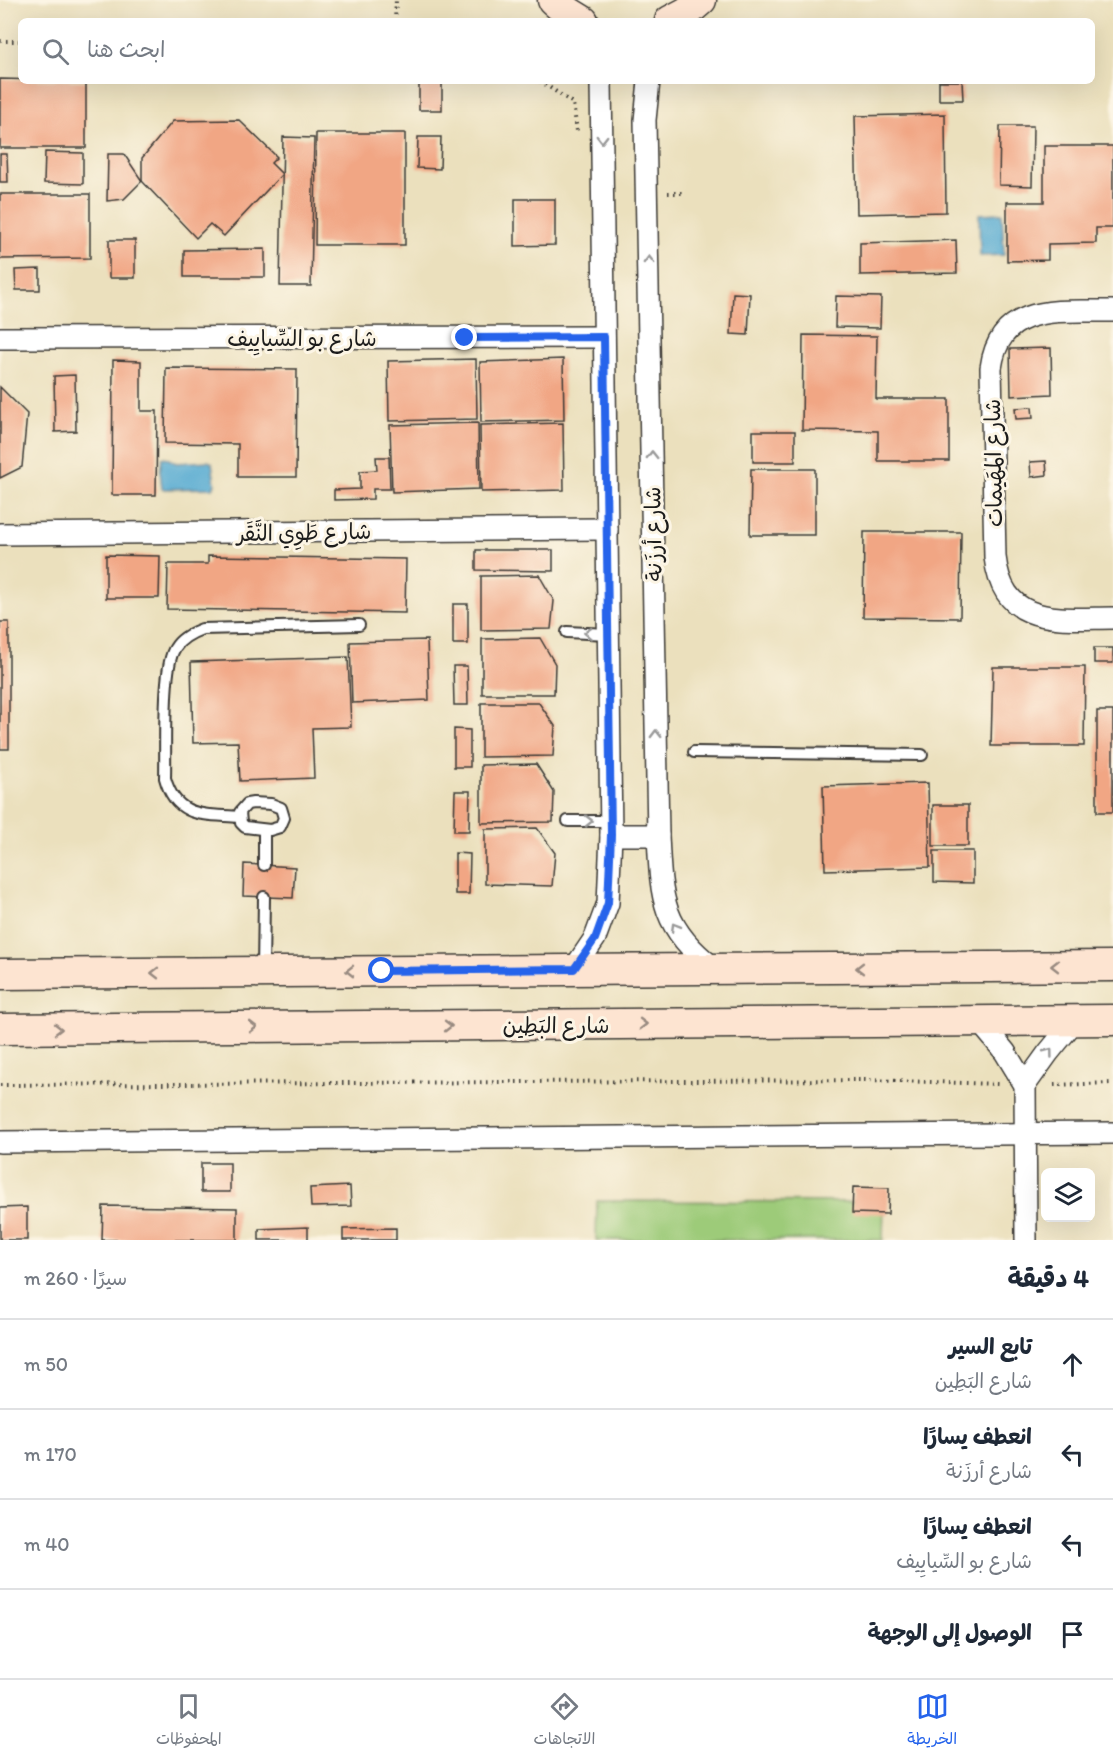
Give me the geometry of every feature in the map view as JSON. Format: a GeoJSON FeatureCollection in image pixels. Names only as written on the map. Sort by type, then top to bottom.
{"type":"FeatureCollection","features":[{"type":"Feature","properties":{"kind":"main road"},"geometry":{"type":"LineString","coordinates":[[553,0],[578,18]]}},
{"type":"Feature","properties":{"kind":"main road"},"geometry":{"type":"LineString","coordinates":[[676,18],[700,0]]}},
{"type":"Feature","properties":{"kind":"main road"},"geometry":{"type":"LineString","coordinates":[[0,974],[1113,966]]}},
{"type":"Feature","properties":{"kind":"main road","name":"شارع البَطِين"},"geometry":{"type":"LineString","coordinates":[[0,1029],[1113,1020]]}},
{"type":"Feature","properties":{"kind":"street","name":"شارع أرزَنة"},"geometry":{"type":"LineString","coordinates":[[574,969],[595,939],[608,903],[611,828],[601,84]]}},
{"type":"Feature","properties":{"kind":"street","name":"شارع أرزَنة"},"geometry":{"type":"LineString","coordinates":[[649,84],[645,120],[658,835],[663,901],[671,921],[682,940],[714,968]]}},
{"type":"Feature","properties":{"kind":"street","name":"شارع المهَيمات"},"geometry":{"type":"LineString","coordinates":[[1113,311],[1050,312],[1028,316],[1018,321],[1002,336],[996,346],[991,368],[994,557],[1000,582],[1015,603],[1037,615],[1049,618],[1113,618]]}},
{"type":"Feature","properties":{"kind":"street","name":"شارع بو السِّيايِيف"},"geometry":{"type":"LineString","coordinates":[[0,338],[604,337]]}},
{"type":"Feature","properties":{"kind":"street","name":"شارع طَوِي النَّقَر"},"geometry":{"type":"LineString","coordinates":[[0,534],[607,529]]}},
{"type":"Feature","properties":{"kind":"street"},"geometry":{"type":"LineString","coordinates":[[611,828],[658,835]]}},
{"type":"Feature","properties":{"kind":"street"},"geometry":{"type":"LineString","coordinates":[[1025,1085],[1075,1020]]}},
{"type":"Feature","properties":{"kind":"street"},"geometry":{"type":"LineString","coordinates":[[979,1021],[1005,1052],[1025,1085],[1026,1240]]}},
{"type":"Feature","properties":{"kind":"street"},"geometry":{"type":"LineString","coordinates":[[0,1142],[1113,1133]]}},
{"type":"Feature","properties":{"kind":"lane"},"geometry":{"type":"LineString","coordinates":[[239,817],[187,811],[179,805],[168,788],[165,778],[168,668],[175,648],[191,633],[202,629],[359,625]]}},
{"type":"Feature","properties":{"kind":"lane"},"geometry":{"type":"LineString","coordinates":[[567,632],[608,634]]}},
{"type":"Feature","properties":{"kind":"lane"},"geometry":{"type":"LineString","coordinates":[[694,752],[922,755]]}},
{"type":"Feature","properties":{"kind":"lane"},"geometry":{"type":"LineString","coordinates":[[247,804],[277,805],[284,813],[283,823],[275,830],[264,830],[245,827],[239,817],[247,804]]}},
{"type":"Feature","properties":{"kind":"lane"},"geometry":{"type":"LineString","coordinates":[[568,821],[611,828]]}},
{"type":"Feature","properties":{"kind":"lane"},"geometry":{"type":"LineString","coordinates":[[264,830],[264,865]]}},
{"type":"Feature","properties":{"kind":"lane"},"geometry":{"type":"LineString","coordinates":[[263,972],[264,897]]}},
{"type":"Feature","properties":{"kind":"path"},"geometry":{"type":"LineString","coordinates":[[395,18],[396,0]]}},
{"type":"Feature","properties":{"kind":"path"},"geometry":{"type":"LineString","coordinates":[[0,41],[18,41]]}},
{"type":"Feature","properties":{"kind":"path"},"geometry":{"type":"LineString","coordinates":[[0,1085],[865,1080],[1025,1085],[1113,1083]]}},
{"type":"Feature","properties":{"kind":"green space"},"geometry":{"type":"Polygon","coordinates":[[[597,1201],[884,1202],[883,1240],[596,1240],[597,1201]]]}},
{"type":"Feature","properties":{"kind":"water"},"geometry":{"type":"Polygon","coordinates":[[[1002,213],[1004,255],[980,256],[979,214],[1002,213]]]}},
{"type":"Feature","properties":{"kind":"water"},"geometry":{"type":"Polygon","coordinates":[[[165,457],[176,463],[208,461],[212,463],[215,484],[213,488],[162,489],[160,471],[162,458],[165,457]]]}},
{"type":"Feature","properties":{"kind":"building"},"geometry":{"type":"Polygon","coordinates":[[[0,79],[18,79],[18,84],[86,84],[86,148],[0,148],[0,79]]]}},
{"type":"Feature","properties":{"kind":"building"},"geometry":{"type":"Polygon","coordinates":[[[419,84],[442,84],[442,110],[419,110],[419,84]]]}},
{"type":"Feature","properties":{"kind":"building"},"geometry":{"type":"Polygon","coordinates":[[[939,84],[962,84],[963,100],[939,100],[939,84]]]}},
{"type":"Feature","properties":{"kind":"building"},"geometry":{"type":"Polygon","coordinates":[[[945,114],[946,212],[857,214],[855,116],[945,114]]]}},
{"type":"Feature","properties":{"kind":"building"},"geometry":{"type":"Polygon","coordinates":[[[239,120],[277,157],[271,163],[282,174],[224,236],[210,224],[196,238],[142,181],[142,158],[173,121],[239,120]]]}},
{"type":"Feature","properties":{"kind":"building"},"geometry":{"type":"Polygon","coordinates":[[[1000,126],[1033,126],[1032,186],[999,185],[1000,126]]]}},
{"type":"Feature","properties":{"kind":"building"},"geometry":{"type":"Polygon","coordinates":[[[316,133],[405,133],[405,245],[315,245],[316,133]]]}},
{"type":"Feature","properties":{"kind":"building"},"geometry":{"type":"Polygon","coordinates":[[[283,137],[314,138],[311,286],[280,286],[283,137]]]}},
{"type":"Feature","properties":{"kind":"building"},"geometry":{"type":"Polygon","coordinates":[[[418,137],[441,137],[440,169],[417,168],[418,137]]]}},
{"type":"Feature","properties":{"kind":"building"},"geometry":{"type":"Polygon","coordinates":[[[1044,146],[1113,146],[1113,228],[1096,228],[1096,243],[1048,244],[1048,260],[1007,261],[1007,202],[1044,202],[1044,146]]]}},
{"type":"Feature","properties":{"kind":"building"},"geometry":{"type":"Polygon","coordinates":[[[45,152],[83,153],[83,184],[44,183],[45,152]]]}},
{"type":"Feature","properties":{"kind":"building"},"geometry":{"type":"Polygon","coordinates":[[[0,154],[7,154],[8,182],[0,182],[0,154]]]}},
{"type":"Feature","properties":{"kind":"building"},"geometry":{"type":"Polygon","coordinates":[[[108,154],[124,154],[142,181],[124,199],[107,201],[108,154]]]}},
{"type":"Feature","properties":{"kind":"building"},"geometry":{"type":"Polygon","coordinates":[[[0,194],[90,194],[90,258],[0,259],[0,194]]]}},
{"type":"Feature","properties":{"kind":"building"},"geometry":{"type":"Polygon","coordinates":[[[515,199],[555,199],[555,245],[515,246],[515,199]]]}},
{"type":"Feature","properties":{"kind":"building"},"geometry":{"type":"Polygon","coordinates":[[[109,240],[135,240],[135,278],[109,278],[109,240]]]}},
{"type":"Feature","properties":{"kind":"building"},"geometry":{"type":"Polygon","coordinates":[[[956,240],[957,273],[860,275],[860,243],[956,240]]]}},
{"type":"Feature","properties":{"kind":"building"},"geometry":{"type":"Polygon","coordinates":[[[265,249],[265,277],[184,277],[184,250],[265,249]]]}},
{"type":"Feature","properties":{"kind":"building"},"geometry":{"type":"Polygon","coordinates":[[[40,269],[40,290],[16,290],[15,270],[40,269]]]}},
{"type":"Feature","properties":{"kind":"building"},"geometry":{"type":"Polygon","coordinates":[[[733,293],[750,294],[748,335],[731,334],[733,293]]]}},
{"type":"Feature","properties":{"kind":"building"},"geometry":{"type":"Polygon","coordinates":[[[836,296],[881,297],[880,328],[835,327],[836,296]]]}},
{"type":"Feature","properties":{"kind":"building"},"geometry":{"type":"Polygon","coordinates":[[[803,335],[877,336],[876,399],[949,399],[949,461],[878,461],[878,431],[802,430],[803,335]]]}},
{"type":"Feature","properties":{"kind":"building"},"geometry":{"type":"Polygon","coordinates":[[[1051,348],[1052,394],[1011,396],[1010,349],[1051,348]]]}},
{"type":"Feature","properties":{"kind":"building"},"geometry":{"type":"Polygon","coordinates":[[[476,359],[477,419],[389,421],[388,361],[476,359]]]}},
{"type":"Feature","properties":{"kind":"building"},"geometry":{"type":"Polygon","coordinates":[[[563,359],[564,420],[481,422],[480,362],[563,359]]]}},
{"type":"Feature","properties":{"kind":"building"},"geometry":{"type":"Polygon","coordinates":[[[113,360],[141,361],[141,411],[157,411],[156,495],[112,495],[113,360]]]}},
{"type":"Feature","properties":{"kind":"building"},"geometry":{"type":"Polygon","coordinates":[[[166,368],[297,369],[296,477],[238,477],[238,444],[165,443],[166,368]]]}},
{"type":"Feature","properties":{"kind":"building"},"geometry":{"type":"Polygon","coordinates":[[[75,375],[76,431],[55,432],[54,376],[75,375]]]}},
{"type":"Feature","properties":{"kind":"building"},"geometry":{"type":"Polygon","coordinates":[[[0,387],[27,414],[22,467],[0,478],[0,387]]]}},
{"type":"Feature","properties":{"kind":"building"},"geometry":{"type":"Polygon","coordinates":[[[1032,407],[1033,418],[1016,419],[1015,408],[1032,407]]]}},
{"type":"Feature","properties":{"kind":"building"},"geometry":{"type":"Polygon","coordinates":[[[478,423],[479,489],[392,492],[390,425],[478,423]]]}},
{"type":"Feature","properties":{"kind":"building"},"geometry":{"type":"Polygon","coordinates":[[[563,423],[564,490],[481,492],[480,425],[563,423]]]}},
{"type":"Feature","properties":{"kind":"building"},"geometry":{"type":"Polygon","coordinates":[[[753,431],[795,431],[795,462],[753,462],[753,431]]]}},
{"type":"Feature","properties":{"kind":"building"},"geometry":{"type":"Polygon","coordinates":[[[376,457],[389,457],[390,489],[373,489],[373,499],[334,500],[334,490],[360,489],[360,471],[377,470],[376,457]]]}},
{"type":"Feature","properties":{"kind":"building"},"geometry":{"type":"Polygon","coordinates":[[[1046,461],[1047,475],[1031,477],[1030,462],[1046,461]]]}},
{"type":"Feature","properties":{"kind":"building"},"geometry":{"type":"Polygon","coordinates":[[[751,469],[815,469],[815,535],[750,535],[751,469]]]}},
{"type":"Feature","properties":{"kind":"building"},"geometry":{"type":"Polygon","coordinates":[[[864,532],[961,532],[960,618],[863,617],[864,532]]]}},
{"type":"Feature","properties":{"kind":"building"},"geometry":{"type":"Polygon","coordinates":[[[476,550],[553,550],[553,571],[476,570],[476,550]]]}},
{"type":"Feature","properties":{"kind":"building"},"geometry":{"type":"Polygon","coordinates":[[[106,555],[160,556],[159,598],[106,598],[106,555]]]}},
{"type":"Feature","properties":{"kind":"building"},"geometry":{"type":"Polygon","coordinates":[[[208,556],[406,559],[405,613],[167,609],[168,564],[208,564],[208,556]]]}},
{"type":"Feature","properties":{"kind":"building"},"geometry":{"type":"Polygon","coordinates":[[[539,575],[554,601],[551,629],[481,630],[481,576],[539,575]]]}},
{"type":"Feature","properties":{"kind":"building"},"geometry":{"type":"Polygon","coordinates":[[[453,604],[468,604],[468,644],[453,644],[453,604]]]}},
{"type":"Feature","properties":{"kind":"building"},"geometry":{"type":"Polygon","coordinates":[[[0,622],[9,622],[9,749],[0,749],[0,622]]]}},
{"type":"Feature","properties":{"kind":"building"},"geometry":{"type":"Polygon","coordinates":[[[540,638],[555,664],[554,694],[482,694],[482,639],[540,638]]]}},
{"type":"Feature","properties":{"kind":"building"},"geometry":{"type":"Polygon","coordinates":[[[427,640],[429,700],[352,703],[350,642],[427,640]]]}},
{"type":"Feature","properties":{"kind":"building"},"geometry":{"type":"Polygon","coordinates":[[[1094,648],[1113,648],[1113,663],[1094,663],[1094,648]]]}},
{"type":"Feature","properties":{"kind":"building"},"geometry":{"type":"Polygon","coordinates":[[[348,657],[351,727],[312,728],[314,778],[240,781],[238,742],[193,743],[191,662],[348,657]]]}},
{"type":"Feature","properties":{"kind":"building"},"geometry":{"type":"Polygon","coordinates":[[[453,666],[467,666],[468,705],[454,705],[453,666]]]}},
{"type":"Feature","properties":{"kind":"building"},"geometry":{"type":"Polygon","coordinates":[[[993,667],[1085,667],[1084,746],[991,746],[993,667]]]}},
{"type":"Feature","properties":{"kind":"building"},"geometry":{"type":"Polygon","coordinates":[[[481,703],[539,703],[555,726],[553,756],[481,757],[481,703]]]}},
{"type":"Feature","properties":{"kind":"building"},"geometry":{"type":"Polygon","coordinates":[[[1097,711],[1113,711],[1113,812],[1097,812],[1097,711]]]}},
{"type":"Feature","properties":{"kind":"building"},"geometry":{"type":"Polygon","coordinates":[[[454,729],[470,730],[470,767],[454,767],[454,729]]]}},
{"type":"Feature","properties":{"kind":"building"},"geometry":{"type":"Polygon","coordinates":[[[536,764],[554,792],[553,822],[481,823],[481,765],[536,764]]]}},
{"type":"Feature","properties":{"kind":"building"},"geometry":{"type":"Polygon","coordinates":[[[928,783],[930,867],[825,870],[823,786],[928,783]]]}},
{"type":"Feature","properties":{"kind":"building"},"geometry":{"type":"Polygon","coordinates":[[[455,791],[470,791],[469,831],[454,831],[455,791]]]}},
{"type":"Feature","properties":{"kind":"building"},"geometry":{"type":"Polygon","coordinates":[[[933,805],[968,805],[968,846],[933,846],[933,805]]]}},
{"type":"Feature","properties":{"kind":"building"},"geometry":{"type":"Polygon","coordinates":[[[537,828],[555,853],[552,886],[485,884],[485,829],[537,828]]]}},
{"type":"Feature","properties":{"kind":"building"},"geometry":{"type":"Polygon","coordinates":[[[934,851],[973,851],[973,883],[934,882],[934,851]]]}},
{"type":"Feature","properties":{"kind":"building"},"geometry":{"type":"Polygon","coordinates":[[[455,853],[470,854],[469,894],[455,894],[455,853]]]}},
{"type":"Feature","properties":{"kind":"building"},"geometry":{"type":"Polygon","coordinates":[[[244,864],[295,867],[293,898],[243,896],[244,864]]]}},
{"type":"Feature","properties":{"kind":"building"},"geometry":{"type":"Polygon","coordinates":[[[201,1163],[230,1163],[230,1192],[201,1192],[201,1163]]]}},
{"type":"Feature","properties":{"kind":"building"},"geometry":{"type":"Polygon","coordinates":[[[350,1186],[351,1206],[311,1207],[310,1188],[350,1186]]]}},
{"type":"Feature","properties":{"kind":"building"},"geometry":{"type":"Polygon","coordinates":[[[853,1187],[889,1188],[888,1214],[852,1213],[853,1187]]]}},
{"type":"Feature","properties":{"kind":"building"},"geometry":{"type":"Polygon","coordinates":[[[103,1206],[237,1208],[237,1240],[102,1240],[103,1206]]]}},
{"type":"Feature","properties":{"kind":"building"},"geometry":{"type":"Polygon","coordinates":[[[27,1207],[27,1240],[0,1240],[0,1208],[27,1207]]]}},
{"type":"Feature","properties":{"kind":"building"},"geometry":{"type":"Polygon","coordinates":[[[308,1227],[308,1240],[259,1240],[259,1229],[308,1227]]]}},
{"type":"Feature","properties":{"kind":"building"},"geometry":{"type":"Polygon","coordinates":[[[396,1228],[396,1240],[343,1240],[343,1229],[396,1228]]]}},
{"type":"Feature","properties":{"kind":"route"},"geometry":{"type":"LineString","coordinates":[[382,971],[574,969],[595,939],[608,903],[611,835],[604,337],[465,338]]}}]}
